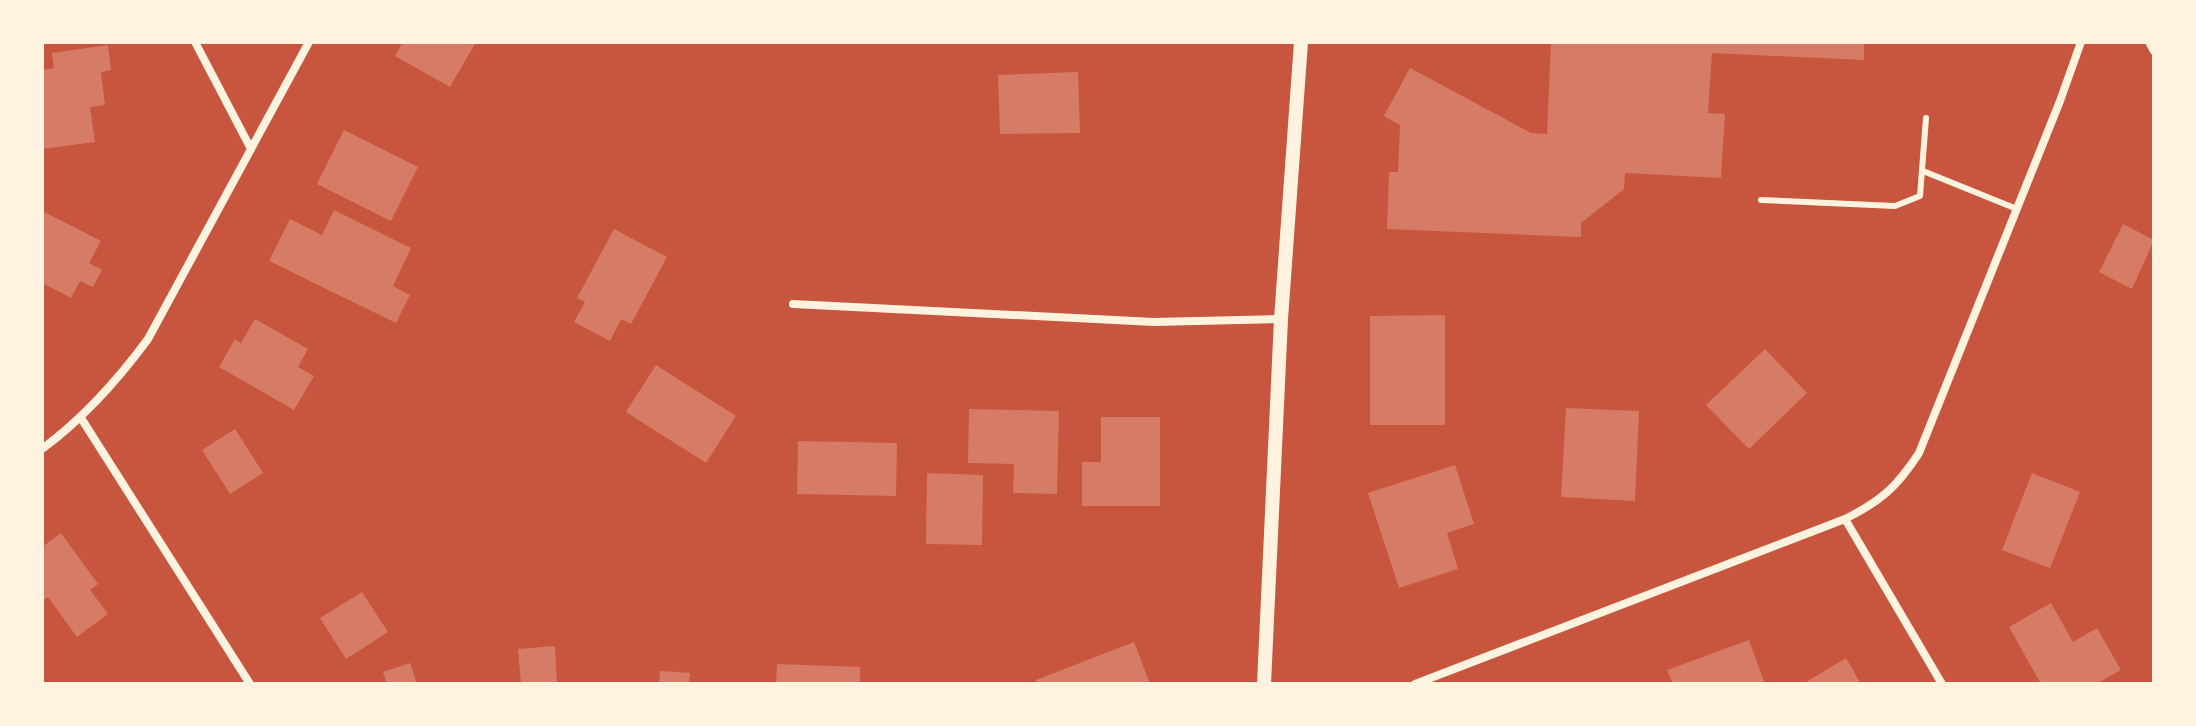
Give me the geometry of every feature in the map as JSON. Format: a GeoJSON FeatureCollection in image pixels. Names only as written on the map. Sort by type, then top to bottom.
{"type":"FeatureCollection","features":[{"type":"Feature","properties":{"kind":"street"},"geometry":{"type":"LineString","coordinates":[[195,42],[251,149]]}},
{"type":"Feature","properties":{"kind":"street"},"geometry":{"type":"LineString","coordinates":[[42,449],[81,418],[120,377],[148,339],[309,42]]}},
{"type":"Feature","properties":{"kind":"street"},"geometry":{"type":"LineString","coordinates":[[1264,684],[1281,319],[1301,42]]}},
{"type":"Feature","properties":{"kind":"street"},"geometry":{"type":"LineString","coordinates":[[1415,684],[1845,519],[1870,507],[1901,481],[1919,453],[2081,42]]}},
{"type":"Feature","properties":{"kind":"street"},"geometry":{"type":"LineString","coordinates":[[2149,42],[2154,51]]}},
{"type":"Feature","properties":{"kind":"street"},"geometry":{"type":"LineString","coordinates":[[793,304],[1154,322],[1281,319]]}},
{"type":"Feature","properties":{"kind":"street"},"geometry":{"type":"LineString","coordinates":[[81,418],[250,684]]}},
{"type":"Feature","properties":{"kind":"street"},"geometry":{"type":"LineString","coordinates":[[1845,519],[1942,684]]}},
{"type":"Feature","properties":{"kind":"lane"},"geometry":{"type":"LineString","coordinates":[[1761,200],[1895,206],[1920,196],[1926,118]]}},
{"type":"Feature","properties":{"kind":"lane"},"geometry":{"type":"LineString","coordinates":[[1923,171],[2017,209]]}},
{"type":"Feature","properties":{"kind":"building"},"geometry":{"type":"Polygon","coordinates":[[[403,42],[476,42],[450,87],[395,56],[403,42]]]}},
{"type":"Feature","properties":{"kind":"building"},"geometry":{"type":"Polygon","coordinates":[[[1551,42],[1864,42],[1864,60],[1712,53],[1708,113],[1725,114],[1721,178],[1625,173],[1624,189],[1581,223],[1581,237],[1387,229],[1389,172],[1398,172],[1400,125],[1384,116],[1410,68],[1531,133],[1547,134],[1551,42]]]}},
{"type":"Feature","properties":{"kind":"building"},"geometry":{"type":"Polygon","coordinates":[[[108,45],[111,70],[101,72],[105,105],[90,107],[95,142],[42,149],[42,70],[54,68],[52,53],[108,45]]]}},
{"type":"Feature","properties":{"kind":"building"},"geometry":{"type":"Polygon","coordinates":[[[1078,72],[1080,133],[1000,134],[998,75],[1078,72]]]}},
{"type":"Feature","properties":{"kind":"building"},"geometry":{"type":"Polygon","coordinates":[[[344,130],[418,167],[391,221],[317,184],[344,130]]]}},
{"type":"Feature","properties":{"kind":"building"},"geometry":{"type":"Polygon","coordinates":[[[334,210],[411,248],[393,286],[410,295],[396,323],[269,261],[290,219],[322,235],[334,210]]]}},
{"type":"Feature","properties":{"kind":"building"},"geometry":{"type":"Polygon","coordinates":[[[42,211],[101,241],[89,263],[102,270],[93,287],[80,281],[71,298],[42,283],[42,211]]]}},
{"type":"Feature","properties":{"kind":"building"},"geometry":{"type":"Polygon","coordinates":[[[2123,224],[2154,240],[2132,289],[2099,272],[2123,224]]]}},
{"type":"Feature","properties":{"kind":"building"},"geometry":{"type":"Polygon","coordinates":[[[614,229],[667,257],[631,324],[621,319],[610,341],[574,322],[585,302],[577,298],[614,229]]]}},
{"type":"Feature","properties":{"kind":"building"},"geometry":{"type":"Polygon","coordinates":[[[1445,315],[1445,425],[1370,425],[1370,316],[1445,315]]]}},
{"type":"Feature","properties":{"kind":"building"},"geometry":{"type":"Polygon","coordinates":[[[255,319],[308,349],[298,367],[314,376],[294,410],[219,367],[235,339],[241,343],[255,319]]]}},
{"type":"Feature","properties":{"kind":"building"},"geometry":{"type":"Polygon","coordinates":[[[1765,349],[1807,393],[1749,449],[1706,405],[1765,349]]]}},
{"type":"Feature","properties":{"kind":"building"},"geometry":{"type":"Polygon","coordinates":[[[656,365],[736,416],[706,463],[626,412],[656,365]]]}},
{"type":"Feature","properties":{"kind":"building"},"geometry":{"type":"Polygon","coordinates":[[[1566,408],[1639,411],[1635,501],[1561,497],[1566,408]]]}},
{"type":"Feature","properties":{"kind":"building"},"geometry":{"type":"Polygon","coordinates":[[[969,409],[1059,411],[1057,494],[1013,493],[1014,464],[968,463],[969,409]]]}},
{"type":"Feature","properties":{"kind":"building"},"geometry":{"type":"Polygon","coordinates":[[[1101,417],[1160,417],[1160,506],[1082,506],[1082,462],[1101,462],[1101,417]]]}},
{"type":"Feature","properties":{"kind":"building"},"geometry":{"type":"Polygon","coordinates":[[[235,429],[263,473],[230,494],[202,450],[235,429]]]}},
{"type":"Feature","properties":{"kind":"building"},"geometry":{"type":"Polygon","coordinates":[[[798,441],[897,443],[896,496],[797,494],[798,441]]]}},
{"type":"Feature","properties":{"kind":"building"},"geometry":{"type":"Polygon","coordinates":[[[1455,465],[1474,524],[1447,533],[1458,569],[1399,588],[1368,493],[1455,465]]]}},
{"type":"Feature","properties":{"kind":"building"},"geometry":{"type":"Polygon","coordinates":[[[927,473],[983,475],[982,545],[926,544],[927,473]]]}},
{"type":"Feature","properties":{"kind":"building"},"geometry":{"type":"Polygon","coordinates":[[[2032,473],[2080,492],[2050,568],[2002,550],[2032,473]]]}},
{"type":"Feature","properties":{"kind":"building"},"geometry":{"type":"Polygon","coordinates":[[[61,533],[98,584],[90,590],[108,614],[77,637],[48,597],[42,601],[42,547],[61,533]]]}},
{"type":"Feature","properties":{"kind":"building"},"geometry":{"type":"Polygon","coordinates":[[[362,592],[388,632],[346,659],[320,618],[362,592]]]}},
{"type":"Feature","properties":{"kind":"building"},"geometry":{"type":"Polygon","coordinates":[[[2051,603],[2073,642],[2097,628],[2121,670],[2096,684],[2041,684],[2009,627],[2051,603]]]}},
{"type":"Feature","properties":{"kind":"building"},"geometry":{"type":"Polygon","coordinates":[[[1749,640],[1765,684],[1673,684],[1667,670],[1749,640]]]}},
{"type":"Feature","properties":{"kind":"building"},"geometry":{"type":"Polygon","coordinates":[[[1134,642],[1150,684],[1037,684],[1036,680],[1134,642]]]}},
{"type":"Feature","properties":{"kind":"building"},"geometry":{"type":"Polygon","coordinates":[[[555,646],[557,684],[521,684],[518,649],[555,646]]]}},
{"type":"Feature","properties":{"kind":"building"},"geometry":{"type":"Polygon","coordinates":[[[1846,658],[1861,684],[1807,684],[1806,682],[1846,658]]]}},
{"type":"Feature","properties":{"kind":"building"},"geometry":{"type":"Polygon","coordinates":[[[410,663],[417,684],[387,684],[383,672],[410,663]]]}},
{"type":"Feature","properties":{"kind":"building"},"geometry":{"type":"Polygon","coordinates":[[[777,664],[860,667],[860,684],[776,684],[777,664]]]}},
{"type":"Feature","properties":{"kind":"building"},"geometry":{"type":"Polygon","coordinates":[[[660,671],[690,673],[689,684],[659,684],[660,671]]]}}]}
